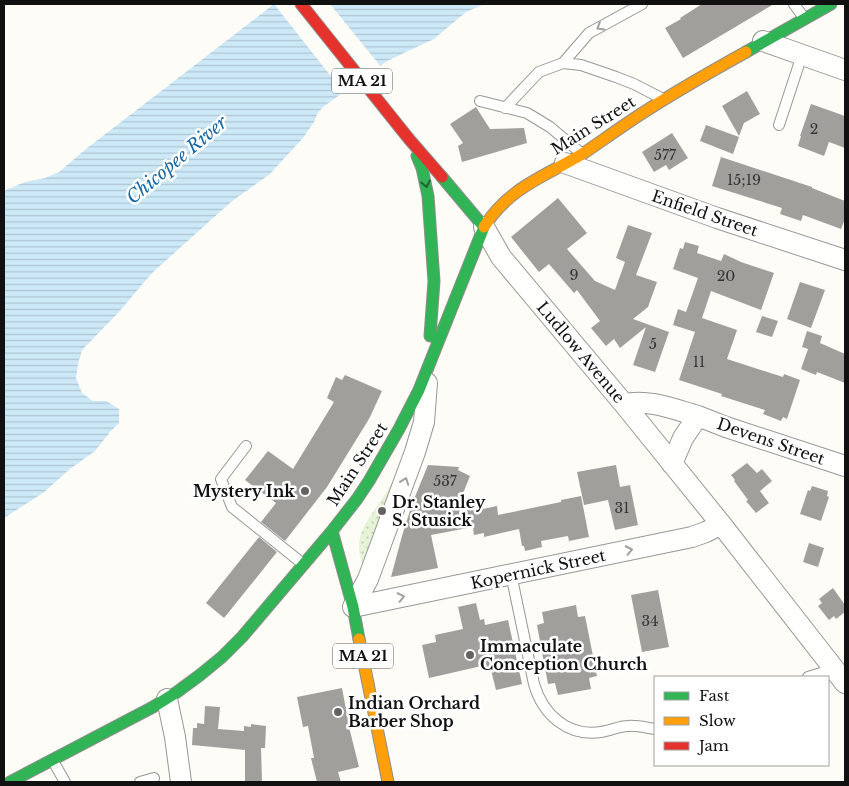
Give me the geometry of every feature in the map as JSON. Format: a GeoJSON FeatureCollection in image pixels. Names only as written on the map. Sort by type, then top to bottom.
{"type":"FeatureCollection","features":[{"type":"Feature","properties":{"kind":"main road","name":"Ludlow Avenue"},"geometry":{"type":"LineString","coordinates":[[301,4],[409,139],[484,227]]}},
{"type":"Feature","properties":{"kind":"main road","name":"Main Street"},"geometry":{"type":"LineString","coordinates":[[10,782],[166,699],[206,671],[228,652],[332,531],[357,499],[380,462],[419,390],[450,308],[484,227],[495,210],[516,192],[660,102],[763,41],[831,4]]}},
{"type":"Feature","properties":{"kind":"main road"},"geometry":{"type":"LineString","coordinates":[[409,139],[422,168],[428,196],[434,281],[428,368]]}},
{"type":"Feature","properties":{"kind":"main road","name":"MA 21"},"geometry":{"type":"LineString","coordinates":[[332,531],[353,607],[388,782]]}},
{"type":"Feature","properties":{"kind":"street"},"geometry":{"type":"LineString","coordinates":[[763,41],[845,70]]}},
{"type":"Feature","properties":{"kind":"street","name":"Enfield Street"},"geometry":{"type":"LineString","coordinates":[[573,158],[717,218],[845,260]]}},
{"type":"Feature","properties":{"kind":"street","name":"Ludlow Avenue"},"geometry":{"type":"LineString","coordinates":[[484,227],[502,257],[722,524],[839,676]]}},
{"type":"Feature","properties":{"kind":"street"},"geometry":{"type":"LineString","coordinates":[[353,607],[368,579],[415,452],[424,422],[428,368]]}},
{"type":"Feature","properties":{"kind":"street","name":"Devens Street"},"geometry":{"type":"LineString","coordinates":[[624,404],[648,402],[698,416],[845,466]]}},
{"type":"Feature","properties":{"kind":"street","name":"Devens Street"},"geometry":{"type":"LineString","coordinates":[[672,464],[683,438],[698,416]]}},
{"type":"Feature","properties":{"kind":"street","name":"Kopernick Street"},"geometry":{"type":"LineString","coordinates":[[353,607],[692,537],[722,524]]}},
{"type":"Feature","properties":{"kind":"street"},"geometry":{"type":"LineString","coordinates":[[166,699],[181,782]]}},
{"type":"Feature","properties":{"kind":"lane"},"geometry":{"type":"LineString","coordinates":[[505,108],[539,72],[563,63],[589,33],[642,4]]}},
{"type":"Feature","properties":{"kind":"lane"},"geometry":{"type":"LineString","coordinates":[[794,4],[804,18]]}},
{"type":"Feature","properties":{"kind":"lane"},"geometry":{"type":"LineString","coordinates":[[779,125],[802,55]]}},
{"type":"Feature","properties":{"kind":"lane"},"geometry":{"type":"LineString","coordinates":[[563,63],[581,66],[634,84],[660,102]]}},
{"type":"Feature","properties":{"kind":"lane"},"geometry":{"type":"LineString","coordinates":[[480,101],[527,113],[550,127],[573,158]]}},
{"type":"Feature","properties":{"kind":"lane"},"geometry":{"type":"LineString","coordinates":[[246,446],[221,479],[232,507],[303,565]]}},
{"type":"Feature","properties":{"kind":"lane"},"geometry":{"type":"LineString","coordinates":[[511,574],[534,684],[540,701],[551,716],[565,726],[582,732],[600,732],[627,726],[654,729]]}},
{"type":"Feature","properties":{"kind":"lane"},"geometry":{"type":"LineString","coordinates":[[52,760],[65,782]]}},
{"type":"Feature","properties":{"kind":"lane"},"geometry":{"type":"LineString","coordinates":[[140,782],[154,778]]}},
{"type":"Feature","properties":{"kind":"green space"},"geometry":{"type":"Polygon","coordinates":[[[397,474],[365,571],[359,550],[361,533],[397,474]]]}},
{"type":"Feature","properties":{"kind":"water","name":"Chicopee River"},"geometry":{"type":"Polygon","coordinates":[[[274,4],[485,4],[466,12],[434,39],[387,61],[323,107],[303,138],[270,174],[231,202],[152,273],[118,313],[82,350],[78,364],[76,378],[82,393],[93,401],[106,401],[119,409],[119,423],[95,451],[70,469],[43,493],[4,518],[4,193],[6,190],[25,182],[45,178],[59,172],[274,4]]]}},
{"type":"Feature","properties":{"kind":"pier"},"geometry":{"type":"Polygon","coordinates":[[[274,4],[330,4],[382,68],[345,94],[274,4]]]}},
{"type":"Feature","properties":{"kind":"building"},"geometry":{"type":"Polygon","coordinates":[[[702,4],[774,4],[683,58],[665,28],[702,4]]]}},
{"type":"Feature","properties":{"kind":"building"},"geometry":{"type":"Polygon","coordinates":[[[747,91],[760,114],[744,123],[739,136],[722,106],[747,91]]]}},
{"type":"Feature","properties":{"kind":"building"},"geometry":{"type":"Polygon","coordinates":[[[811,104],[845,116],[845,148],[829,142],[824,156],[798,146],[811,104]]]}},
{"type":"Feature","properties":{"kind":"building"},"geometry":{"type":"Polygon","coordinates":[[[476,107],[490,129],[524,128],[527,143],[462,162],[458,146],[463,143],[450,124],[476,107]]]}},
{"type":"Feature","properties":{"kind":"building"},"geometry":{"type":"Polygon","coordinates":[[[706,125],[739,137],[733,154],[700,141],[706,125]]]}},
{"type":"Feature","properties":{"kind":"building"},"geometry":{"type":"Polygon","coordinates":[[[672,133],[688,158],[669,170],[666,165],[654,172],[642,152],[672,133]]]}},
{"type":"Feature","properties":{"kind":"building"},"geometry":{"type":"Polygon","coordinates":[[[721,157],[812,187],[845,201],[845,219],[841,229],[803,215],[801,221],[780,214],[782,208],[712,186],[721,157]]]}},
{"type":"Feature","properties":{"kind":"building"},"geometry":{"type":"Polygon","coordinates":[[[558,198],[587,233],[567,249],[595,281],[615,290],[625,262],[616,258],[628,225],[652,233],[636,275],[657,282],[648,307],[633,319],[669,332],[655,372],[633,365],[646,327],[620,348],[614,339],[606,346],[591,328],[600,321],[577,290],[574,293],[549,264],[539,272],[511,237],[558,198]]]}},
{"type":"Feature","properties":{"kind":"building"},"geometry":{"type":"Polygon","coordinates":[[[685,242],[699,246],[697,253],[721,261],[724,254],[774,273],[761,310],[711,291],[702,318],[737,330],[727,359],[783,377],[784,374],[800,380],[787,419],[783,417],[781,421],[763,414],[765,410],[679,380],[695,332],[673,325],[678,309],[686,312],[698,278],[673,269],[680,248],[683,249],[685,242]]]}},
{"type":"Feature","properties":{"kind":"building"},"geometry":{"type":"Polygon","coordinates":[[[800,282],[825,290],[811,328],[787,319],[800,282]]]}},
{"type":"Feature","properties":{"kind":"building"},"geometry":{"type":"Polygon","coordinates":[[[762,316],[778,321],[772,337],[756,332],[762,316]]]}},
{"type":"Feature","properties":{"kind":"building"},"geometry":{"type":"Polygon","coordinates":[[[807,331],[822,336],[820,343],[845,354],[845,383],[817,372],[816,375],[801,369],[808,349],[802,347],[807,331]]]}},
{"type":"Feature","properties":{"kind":"building"},"geometry":{"type":"Polygon","coordinates":[[[345,375],[382,391],[369,419],[327,487],[285,541],[261,522],[276,503],[245,480],[268,451],[293,469],[334,402],[327,398],[336,377],[342,380],[345,375]]]}},
{"type":"Feature","properties":{"kind":"building"},"geometry":{"type":"Polygon","coordinates":[[[747,463],[757,473],[762,469],[772,481],[760,491],[769,503],[756,513],[746,501],[748,500],[731,475],[747,463]]]}},
{"type":"Feature","properties":{"kind":"building"},"geometry":{"type":"Polygon","coordinates":[[[428,465],[459,467],[458,470],[470,476],[460,501],[478,510],[497,506],[498,515],[581,496],[589,537],[569,541],[568,536],[541,541],[542,547],[525,551],[524,546],[522,546],[519,529],[484,537],[484,533],[474,535],[473,527],[431,535],[438,568],[391,577],[412,504],[428,465]]]}},
{"type":"Feature","properties":{"kind":"building"},"geometry":{"type":"Polygon","coordinates":[[[616,465],[620,487],[630,485],[638,525],[615,530],[608,500],[584,505],[577,472],[616,465]]]}},
{"type":"Feature","properties":{"kind":"building"},"geometry":{"type":"Polygon","coordinates":[[[812,486],[828,491],[827,496],[829,497],[821,521],[800,514],[808,490],[810,491],[812,486]]]}},
{"type":"Feature","properties":{"kind":"building"},"geometry":{"type":"Polygon","coordinates":[[[259,537],[277,552],[224,618],[206,603],[259,537]]]}},
{"type":"Feature","properties":{"kind":"building"},"geometry":{"type":"Polygon","coordinates":[[[809,543],[824,548],[818,567],[803,562],[809,543]]]}},
{"type":"Feature","properties":{"kind":"building"},"geometry":{"type":"Polygon","coordinates":[[[833,588],[845,605],[845,612],[836,619],[834,616],[829,620],[818,606],[822,603],[819,599],[833,588]]]}},
{"type":"Feature","properties":{"kind":"building"},"geometry":{"type":"Polygon","coordinates":[[[658,590],[669,647],[642,652],[631,595],[658,590]]]}},
{"type":"Feature","properties":{"kind":"building","name":"Immaculate Conception Church"},"geometry":{"type":"Polygon","coordinates":[[[476,603],[480,620],[484,619],[485,625],[508,620],[522,684],[496,690],[491,670],[488,671],[486,665],[429,678],[422,645],[436,642],[435,635],[463,629],[458,607],[476,603]]]}},
{"type":"Feature","properties":{"kind":"building"},"geometry":{"type":"Polygon","coordinates":[[[576,605],[578,617],[585,616],[597,676],[589,678],[591,689],[558,695],[555,683],[548,684],[537,625],[544,623],[542,612],[576,605]]]}},
{"type":"Feature","properties":{"kind":"building"},"geometry":{"type":"Polygon","coordinates":[[[342,688],[359,767],[338,772],[341,782],[317,782],[311,758],[314,758],[308,726],[303,727],[297,697],[342,688]]]}},
{"type":"Feature","properties":{"kind":"building"},"geometry":{"type":"Polygon","coordinates":[[[205,706],[220,707],[218,729],[244,731],[244,726],[251,727],[251,724],[266,726],[265,748],[261,748],[262,782],[245,782],[245,750],[192,745],[193,728],[197,728],[197,723],[204,724],[205,706]]]}},
{"type":"Feature","properties":{"kind":"traffic: fast"},"geometry":{"type":"LineString","coordinates":[[746,52],[831,4]]}},
{"type":"Feature","properties":{"kind":"traffic: fast"},"geometry":{"type":"LineString","coordinates":[[417,156],[422,168],[428,196],[434,281],[430,336]]}},
{"type":"Feature","properties":{"kind":"traffic: fast"},"geometry":{"type":"LineString","coordinates":[[359,639],[353,607],[332,531],[369,481],[419,390],[484,227],[442,177]]}},
{"type":"Feature","properties":{"kind":"traffic: fast"},"geometry":{"type":"LineString","coordinates":[[10,782],[153,707],[200,675],[242,637],[332,531]]}},
{"type":"Feature","properties":{"kind":"traffic: slow"},"geometry":{"type":"LineString","coordinates":[[484,227],[494,213],[517,192],[584,153],[693,82],[746,52]]}},
{"type":"Feature","properties":{"kind":"traffic: slow"},"geometry":{"type":"LineString","coordinates":[[359,639],[388,782]]}},
{"type":"Feature","properties":{"kind":"traffic: jam"},"geometry":{"type":"LineString","coordinates":[[301,4],[409,139],[442,177]]}},
{"type":"Feature","properties":{"kind":"place","name":"Mystery Ink"},"geometry":{"type":"Point","coordinates":[305,491]}},
{"type":"Feature","properties":{"kind":"place","name":"Dr. Stanley S. Stusick"},"geometry":{"type":"Point","coordinates":[382,511]}},
{"type":"Feature","properties":{"kind":"place","name":"Immaculate Conception Church"},"geometry":{"type":"Point","coordinates":[470,655]}},
{"type":"Feature","properties":{"kind":"place","name":"Indian Orchard Barber Shop"},"geometry":{"type":"Point","coordinates":[338,712]}}]}
